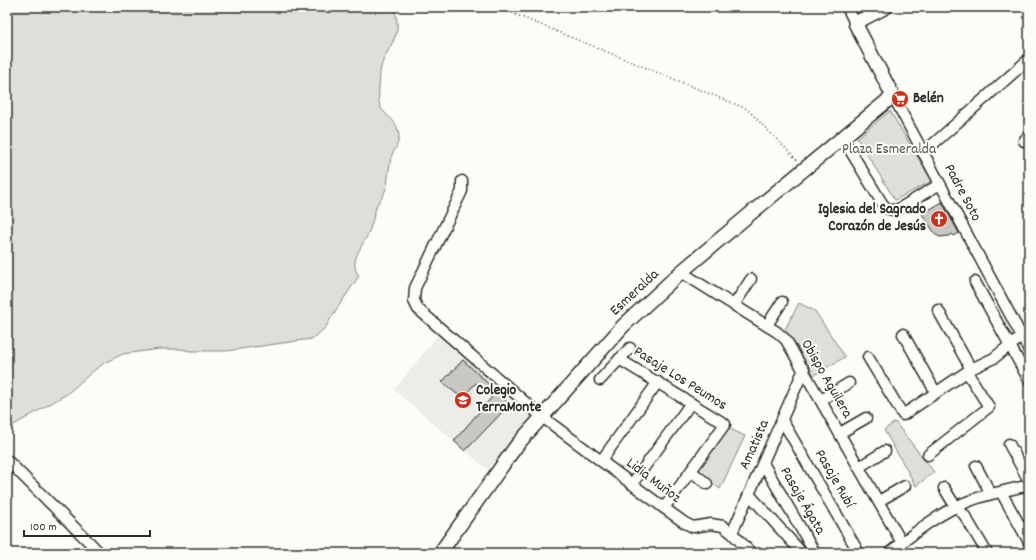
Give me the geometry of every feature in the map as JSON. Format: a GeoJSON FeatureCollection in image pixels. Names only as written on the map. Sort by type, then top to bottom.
{"type":"FeatureCollection","features":[{"type":"Feature","properties":{"kind":"street","name":"Padre Soto"},"geometry":{"type":"LineString","coordinates":[[847,7],[923,153],[1026,335],[1029,350]]}},
{"type":"Feature","properties":{"kind":"street"},"geometry":{"type":"LineString","coordinates":[[855,23],[886,7]]}},
{"type":"Feature","properties":{"kind":"street"},"geometry":{"type":"LineString","coordinates":[[923,153],[1029,59]]}},
{"type":"Feature","properties":{"kind":"street","name":"Esmeralda"},"geometry":{"type":"LineString","coordinates":[[440,553],[505,461],[542,416],[623,326],[681,272],[893,96]]}},
{"type":"Feature","properties":{"kind":"street"},"geometry":{"type":"LineString","coordinates":[[842,137],[882,203],[888,209],[894,210],[900,208],[940,184]]}},
{"type":"Feature","properties":{"kind":"street","name":"Lidia Muñoz"},"geometry":{"type":"LineString","coordinates":[[462,181],[462,191],[415,288],[414,301],[418,309],[542,416],[664,508],[685,523],[693,526],[711,524],[723,526],[732,533],[751,553]]}},
{"type":"Feature","properties":{"kind":"street","name":"Obispo Aguilera"},"geometry":{"type":"LineString","coordinates":[[681,272],[767,325],[786,340],[804,369],[902,543]]}},
{"type":"Feature","properties":{"kind":"street"},"geometry":{"type":"LineString","coordinates":[[734,305],[751,279]]}},
{"type":"Feature","properties":{"kind":"street"},"geometry":{"type":"LineString","coordinates":[[975,282],[1029,380]]}},
{"type":"Feature","properties":{"kind":"street"},"geometry":{"type":"LineString","coordinates":[[767,325],[782,302]]}},
{"type":"Feature","properties":{"kind":"street"},"geometry":{"type":"LineString","coordinates":[[928,455],[989,407],[938,310]]}},
{"type":"Feature","properties":{"kind":"street"},"geometry":{"type":"LineString","coordinates":[[904,334],[936,393]]}},
{"type":"Feature","properties":{"kind":"street"},"geometry":{"type":"LineString","coordinates":[[868,357],[903,415],[969,371],[994,358],[1010,345],[1026,335]]}},
{"type":"Feature","properties":{"kind":"street"},"geometry":{"type":"LineString","coordinates":[[600,380],[630,348]]}},
{"type":"Feature","properties":{"kind":"street","name":"Pasaje Los Peumos"},"geometry":{"type":"LineString","coordinates":[[619,359],[724,424],[691,471]]}},
{"type":"Feature","properties":{"kind":"street","name":"Amatista"},"geometry":{"type":"LineString","coordinates":[[732,533],[804,369]]}},
{"type":"Feature","properties":{"kind":"street"},"geometry":{"type":"LineString","coordinates":[[601,461],[658,382]]}},
{"type":"Feature","properties":{"kind":"street"},"geometry":{"type":"LineString","coordinates":[[821,400],[849,383]]}},
{"type":"Feature","properties":{"kind":"street"},"geometry":{"type":"LineString","coordinates":[[632,484],[691,403]]}},
{"type":"Feature","properties":{"kind":"street"},"geometry":{"type":"LineString","coordinates":[[840,433],[866,418]]}},
{"type":"Feature","properties":{"kind":"street","name":"Pasaje Rubí"},"geometry":{"type":"LineString","coordinates":[[782,420],[859,553]]}},
{"type":"Feature","properties":{"kind":"street"},"geometry":{"type":"LineString","coordinates":[[1009,444],[1029,481]]}},
{"type":"Feature","properties":{"kind":"street"},"geometry":{"type":"LineString","coordinates":[[859,467],[885,451]]}},
{"type":"Feature","properties":{"kind":"street"},"geometry":{"type":"LineString","coordinates":[[7,460],[100,553]]}},
{"type":"Feature","properties":{"kind":"street","name":"Pasaje Ágata"},"geometry":{"type":"LineString","coordinates":[[763,463],[815,553]]}},
{"type":"Feature","properties":{"kind":"street"},"geometry":{"type":"LineString","coordinates":[[976,466],[1029,542]]}},
{"type":"Feature","properties":{"kind":"street"},"geometry":{"type":"LineString","coordinates":[[664,508],[691,471],[707,484]]}},
{"type":"Feature","properties":{"kind":"street"},"geometry":{"type":"LineString","coordinates":[[889,553],[934,519],[957,506],[996,493],[1029,485]]}},
{"type":"Feature","properties":{"kind":"street"},"geometry":{"type":"LineString","coordinates":[[879,501],[905,486]]}},
{"type":"Feature","properties":{"kind":"street"},"geometry":{"type":"LineString","coordinates":[[944,488],[965,516],[987,553]]}},
{"type":"Feature","properties":{"kind":"street"},"geometry":{"type":"LineString","coordinates":[[749,494],[802,553]]}},
{"type":"Feature","properties":{"kind":"path"},"geometry":{"type":"LineString","coordinates":[[497,7],[747,108],[805,168]]}},
{"type":"Feature","properties":{"kind":"shaded area","name":"Colegio TerraMonte"},"geometry":{"type":"Polygon","coordinates":[[[440,333],[537,415],[488,470],[394,390],[440,333]]]}},
{"type":"Feature","properties":{"kind":"green space"},"geometry":{"type":"Polygon","coordinates":[[[7,7],[394,7],[397,20],[397,31],[384,58],[381,68],[379,103],[382,109],[397,126],[399,139],[391,158],[384,194],[377,204],[369,231],[355,260],[356,271],[359,276],[326,327],[311,339],[226,351],[159,349],[123,354],[104,363],[67,394],[7,429],[7,7]]]}},
{"type":"Feature","properties":{"kind":"green space","name":"Plaza Esmeralda"},"geometry":{"type":"Polygon","coordinates":[[[890,111],[932,181],[895,200],[857,138],[890,111]]]}},
{"type":"Feature","properties":{"kind":"green space"},"geometry":{"type":"Polygon","coordinates":[[[799,303],[815,311],[845,357],[814,375],[785,329],[799,303]]]}},
{"type":"Feature","properties":{"kind":"green space"},"geometry":{"type":"Polygon","coordinates":[[[895,422],[934,472],[916,486],[884,430],[895,422]]]}},
{"type":"Feature","properties":{"kind":"green space"},"geometry":{"type":"Polygon","coordinates":[[[726,427],[745,436],[720,489],[695,470],[726,427]]]}},
{"type":"Feature","properties":{"kind":"building","name":"Iglesia del Sagrado Corazón de Jesús"},"geometry":{"type":"Polygon","coordinates":[[[942,202],[959,233],[954,236],[952,234],[949,236],[940,237],[936,235],[922,214],[942,202]]]}},
{"type":"Feature","properties":{"kind":"building"},"geometry":{"type":"Polygon","coordinates":[[[463,360],[510,404],[465,451],[454,441],[492,397],[476,383],[462,398],[442,382],[463,360]]]}},
{"type":"Feature","properties":{"kind":"place","name":"Belén"},"geometry":{"type":"Point","coordinates":[900,99]}},
{"type":"Feature","properties":{"kind":"place","name":"Iglesia del Sagrado Corazón de Jesús"},"geometry":{"type":"Point","coordinates":[939,219]}},
{"type":"Feature","properties":{"kind":"place","name":"Colegio TerraMonte"},"geometry":{"type":"Point","coordinates":[463,400]}}]}
